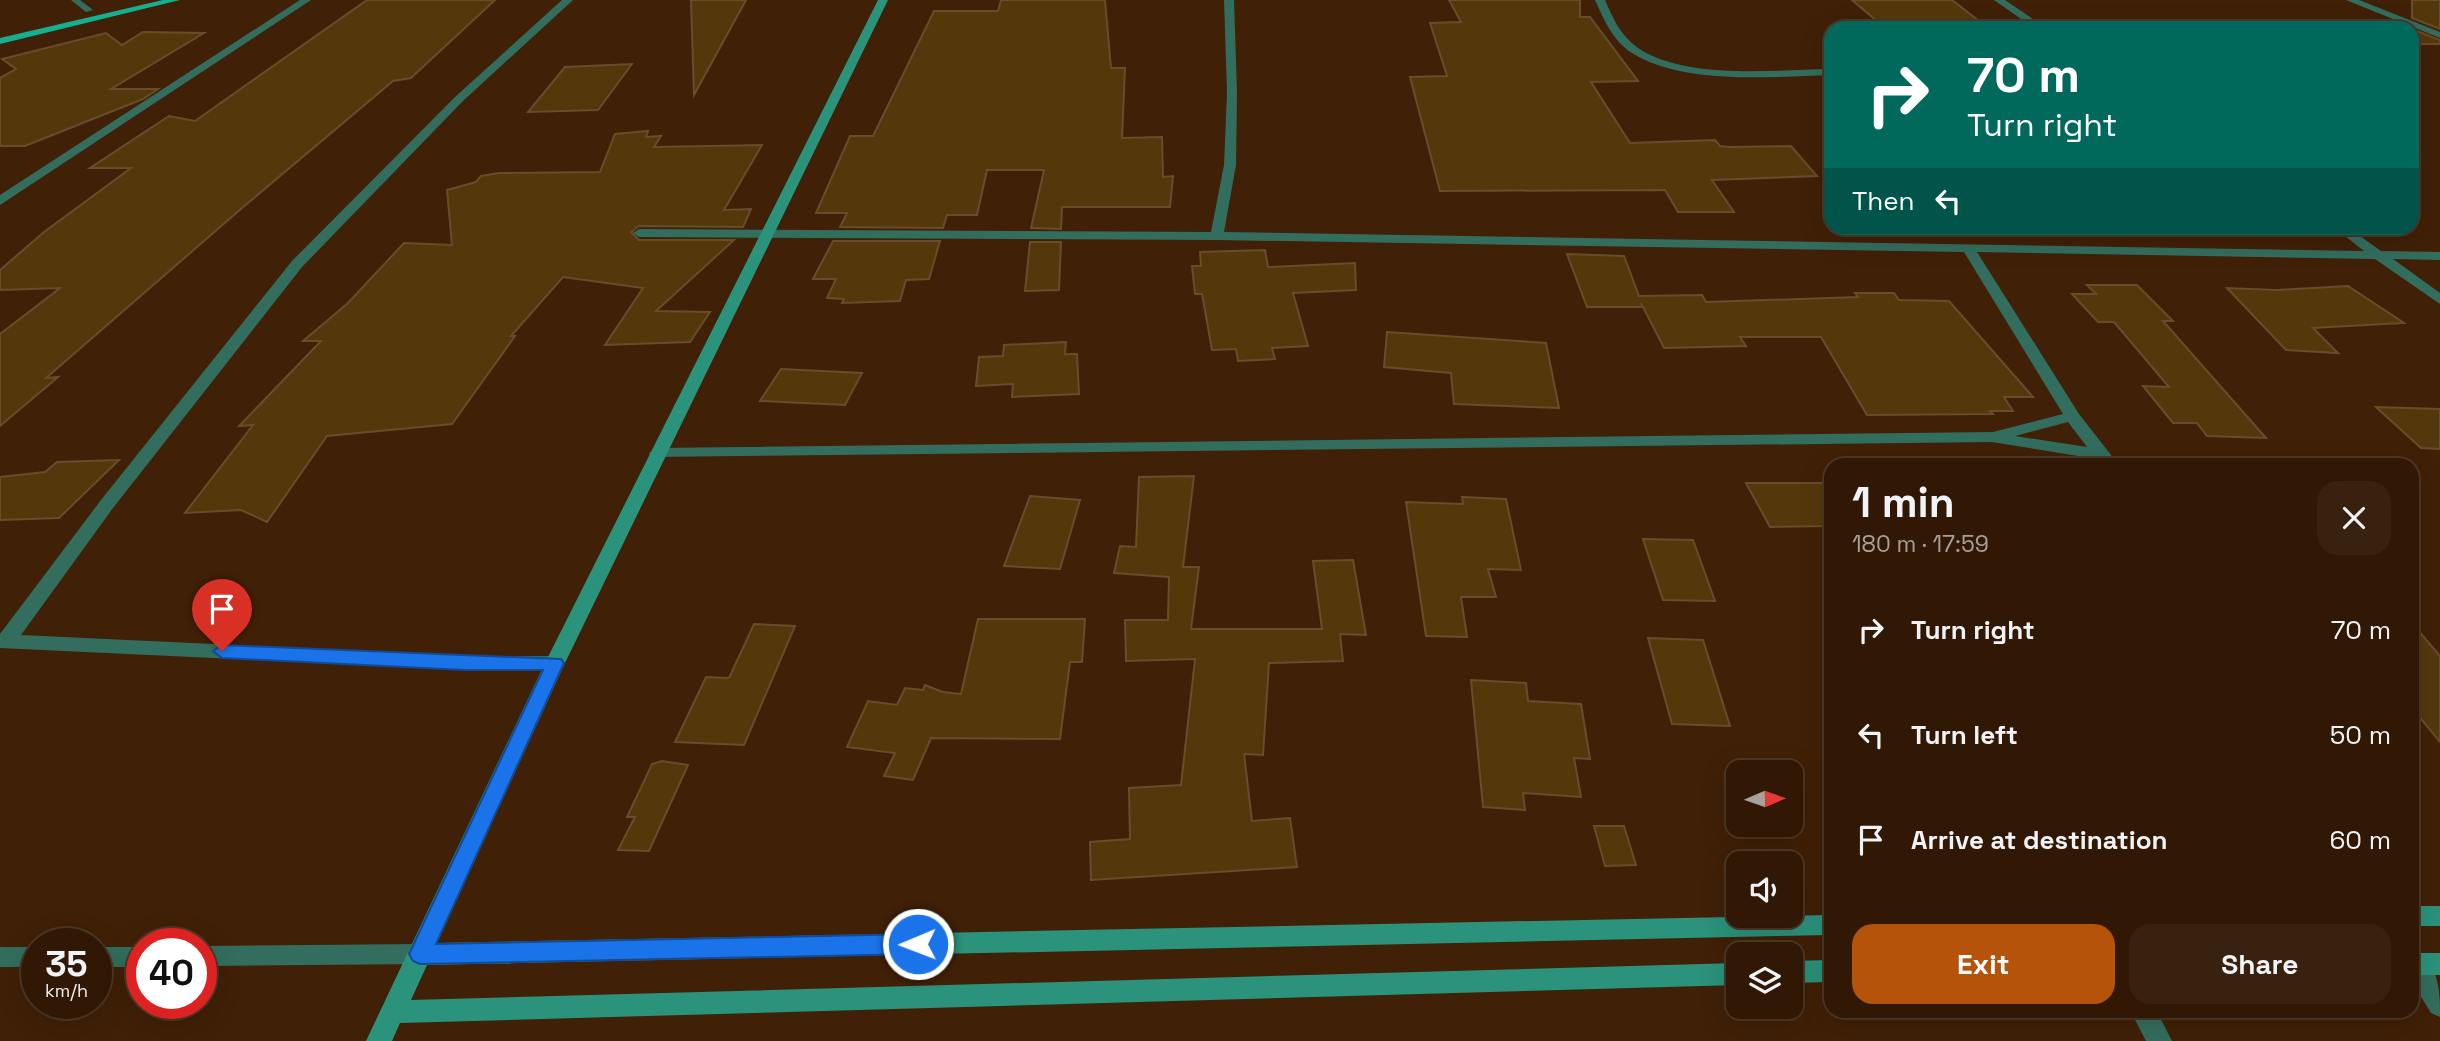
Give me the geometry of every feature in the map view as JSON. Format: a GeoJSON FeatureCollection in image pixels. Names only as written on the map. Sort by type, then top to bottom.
{"type":"FeatureCollection","features":[{"type":"Feature","properties":{"kind":"main road"},"geometry":{"type":"LineString","coordinates":[[0,32],[136,0]]}},
{"type":"Feature","properties":{"kind":"main road"},"geometry":{"type":"LineString","coordinates":[[0,41],[175,0]]}},
{"type":"Feature","properties":{"kind":"street"},"geometry":{"type":"LineString","coordinates":[[0,201],[306,0]]}},
{"type":"Feature","properties":{"kind":"street"},"geometry":{"type":"LineString","coordinates":[[3,641],[107,504],[297,264],[459,99],[568,0]]}},
{"type":"Feature","properties":{"kind":"street"},"geometry":{"type":"LineString","coordinates":[[379,1041],[555,663],[883,0]]}},
{"type":"Feature","properties":{"kind":"street"},"geometry":{"type":"LineString","coordinates":[[1217,236],[1230,165],[1229,0]]}},
{"type":"Feature","properties":{"kind":"street"},"geometry":{"type":"LineString","coordinates":[[1600,0],[1618,34],[1636,51],[1666,63],[1701,70],[1824,72]]}},
{"type":"Feature","properties":{"kind":"street"},"geometry":{"type":"LineString","coordinates":[[1999,0],[2030,21]]}},
{"type":"Feature","properties":{"kind":"street"},"geometry":{"type":"LineString","coordinates":[[2351,0],[2403,21]]}},
{"type":"Feature","properties":{"kind":"street"},"geometry":{"type":"LineString","coordinates":[[2419,28],[2440,36]]}},
{"type":"Feature","properties":{"kind":"street"},"geometry":{"type":"LineString","coordinates":[[639,233],[768,236],[1217,236],[2440,256]]}},
{"type":"Feature","properties":{"kind":"street"},"geometry":{"type":"LineString","coordinates":[[2352,235],[2440,300]]}},
{"type":"Feature","properties":{"kind":"street"},"geometry":{"type":"LineString","coordinates":[[1968,248],[2072,416],[2104,458]]}},
{"type":"Feature","properties":{"kind":"street"},"geometry":{"type":"LineString","coordinates":[[1992,437],[2072,416]]}},
{"type":"Feature","properties":{"kind":"street"},"geometry":{"type":"LineString","coordinates":[[657,453],[1992,437],[2096,458]]}},
{"type":"Feature","properties":{"kind":"street"},"geometry":{"type":"LineString","coordinates":[[3,641],[465,663],[555,663]]}},
{"type":"Feature","properties":{"kind":"street"},"geometry":{"type":"LineString","coordinates":[[2419,916],[2440,916]]}},
{"type":"Feature","properties":{"kind":"street"},"geometry":{"type":"LineString","coordinates":[[420,954],[1824,925]]}},
{"type":"Feature","properties":{"kind":"street"},"geometry":{"type":"LineString","coordinates":[[2419,964],[2440,964]]}},
{"type":"Feature","properties":{"kind":"street"},"geometry":{"type":"LineString","coordinates":[[1803,972],[1824,971]]}},
{"type":"Feature","properties":{"kind":"street"},"geometry":{"type":"LineString","coordinates":[[2419,973],[2440,1004]]}},
{"type":"Feature","properties":{"kind":"street"},"geometry":{"type":"LineString","coordinates":[[394,1012],[1726,974]]}},
{"type":"Feature","properties":{"kind":"street"},"geometry":{"type":"LineString","coordinates":[[2147,1018],[2159,1041]]}},
{"type":"Feature","properties":{"kind":"lane"},"geometry":{"type":"LineString","coordinates":[[75,0],[89,10]]}},
{"type":"Feature","properties":{"kind":"lane"},"geometry":{"type":"LineString","coordinates":[[217,956],[420,954]]}},
{"type":"Feature","properties":{"kind":"lane"},"geometry":{"type":"LineString","coordinates":[[0,957],[21,957]]}},
{"type":"Feature","properties":{"kind":"building"},"geometry":{"type":"Polygon","coordinates":[[[367,0],[495,0],[411,78],[393,81],[242,208],[46,378],[58,377],[0,426],[0,334],[60,288],[0,290],[0,270],[44,232],[131,168],[90,168],[169,116],[195,121],[367,0]]]}},
{"type":"Feature","properties":{"kind":"building"},"geometry":{"type":"Polygon","coordinates":[[[691,0],[746,0],[694,95],[691,0]]]}},
{"type":"Feature","properties":{"kind":"building"},"geometry":{"type":"Polygon","coordinates":[[[1001,0],[1105,0],[1111,68],[1125,68],[1122,138],[1162,137],[1163,177],[1173,176],[1170,207],[1062,207],[1061,229],[1031,228],[1044,170],[987,170],[977,215],[947,215],[943,228],[840,227],[847,213],[816,213],[850,136],[873,136],[934,11],[998,11],[1001,0]]]}},
{"type":"Feature","properties":{"kind":"building"},"geometry":{"type":"Polygon","coordinates":[[[1449,0],[1580,0],[1580,17],[1590,17],[1638,81],[1591,82],[1630,143],[1715,140],[1720,146],[1729,147],[1791,146],[1817,176],[1712,180],[1734,212],[1678,212],[1665,190],[1440,191],[1410,77],[1447,76],[1430,23],[1461,22],[1449,0]]]}},
{"type":"Feature","properties":{"kind":"building"},"geometry":{"type":"Polygon","coordinates":[[[1852,0],[1952,0],[1979,21],[1877,21],[1852,0]]]}},
{"type":"Feature","properties":{"kind":"building"},"geometry":{"type":"Polygon","coordinates":[[[2412,0],[2440,0],[2440,29],[2412,18],[2412,0]]]}},
{"type":"Feature","properties":{"kind":"building"},"geometry":{"type":"Polygon","coordinates":[[[143,32],[204,33],[111,89],[158,89],[143,99],[25,146],[0,146],[0,78],[16,69],[2,59],[106,33],[122,45],[143,32]]]}},
{"type":"Feature","properties":{"kind":"building"},"geometry":{"type":"Polygon","coordinates":[[[2419,32],[2440,40],[2440,44],[2419,44],[2419,32]]]}},
{"type":"Feature","properties":{"kind":"building"},"geometry":{"type":"Polygon","coordinates":[[[632,64],[598,110],[528,112],[565,67],[632,64]]]}},
{"type":"Feature","properties":{"kind":"building"},"geometry":{"type":"Polygon","coordinates":[[[648,131],[646,137],[661,136],[654,147],[762,145],[724,210],[751,209],[743,227],[639,226],[631,232],[639,240],[734,240],[656,311],[710,312],[690,342],[605,345],[643,288],[563,277],[511,336],[515,336],[452,424],[327,436],[267,522],[241,510],[185,513],[253,425],[239,426],[321,341],[303,341],[348,303],[404,243],[452,245],[447,190],[476,182],[481,176],[499,173],[600,172],[615,134],[648,131]]]}},
{"type":"Feature","properties":{"kind":"building"},"geometry":{"type":"Polygon","coordinates":[[[833,241],[940,241],[929,279],[906,280],[900,301],[842,303],[844,299],[827,298],[836,279],[813,279],[833,241]]]}},
{"type":"Feature","properties":{"kind":"building"},"geometry":{"type":"Polygon","coordinates":[[[1030,242],[1061,242],[1059,290],[1025,291],[1030,242]]]}},
{"type":"Feature","properties":{"kind":"building"},"geometry":{"type":"Polygon","coordinates":[[[1265,250],[1268,267],[1355,263],[1356,290],[1293,293],[1308,346],[1272,348],[1275,359],[1238,361],[1236,349],[1212,350],[1202,294],[1195,294],[1192,266],[1201,266],[1200,252],[1265,250]]]}},
{"type":"Feature","properties":{"kind":"building"},"geometry":{"type":"Polygon","coordinates":[[[1567,254],[1624,256],[1639,296],[1702,295],[1706,302],[1858,297],[1855,293],[1894,293],[1899,300],[1949,301],[2033,397],[2004,397],[2013,411],[1990,411],[1993,414],[1867,415],[1821,337],[1740,337],[1746,346],[1664,348],[1641,303],[1643,307],[1587,307],[1567,254]]]}},
{"type":"Feature","properties":{"kind":"building"},"geometry":{"type":"Polygon","coordinates":[[[2087,285],[2137,285],[2173,321],[2163,321],[2266,438],[2207,436],[2197,423],[2173,423],[2143,386],[2169,387],[2114,322],[2098,322],[2072,294],[2096,294],[2087,285]]]}},
{"type":"Feature","properties":{"kind":"building"},"geometry":{"type":"Polygon","coordinates":[[[2348,286],[2404,323],[2313,328],[2338,353],[2286,350],[2227,288],[2276,290],[2348,286]]]}},
{"type":"Feature","properties":{"kind":"building"},"geometry":{"type":"Polygon","coordinates":[[[1387,332],[1546,343],[1559,408],[1454,404],[1451,373],[1384,367],[1387,332]]]}},
{"type":"Feature","properties":{"kind":"building"},"geometry":{"type":"Polygon","coordinates":[[[1066,342],[1065,354],[1077,354],[1079,394],[1012,397],[1013,384],[976,386],[979,357],[1003,356],[1004,345],[1066,342]]]}},
{"type":"Feature","properties":{"kind":"building"},"geometry":{"type":"Polygon","coordinates":[[[781,369],[862,373],[845,405],[760,401],[781,369]]]}},
{"type":"Feature","properties":{"kind":"building"},"geometry":{"type":"Polygon","coordinates":[[[2376,407],[2440,409],[2440,449],[2421,448],[2376,407]]]}},
{"type":"Feature","properties":{"kind":"building"},"geometry":{"type":"Polygon","coordinates":[[[119,460],[59,518],[0,520],[0,477],[45,472],[57,462],[119,460]]]}},
{"type":"Feature","properties":{"kind":"building"},"geometry":{"type":"Polygon","coordinates":[[[1194,476],[1183,567],[1199,567],[1191,629],[1322,629],[1313,561],[1353,560],[1366,635],[1340,634],[1343,661],[1269,663],[1263,755],[1244,754],[1252,821],[1290,818],[1297,867],[1091,880],[1090,842],[1130,839],[1129,788],[1181,785],[1195,659],[1126,661],[1125,620],[1168,620],[1169,577],[1114,573],[1120,546],[1136,547],[1139,477],[1194,476]]]}},
{"type":"Feature","properties":{"kind":"building"},"geometry":{"type":"Polygon","coordinates":[[[1746,483],[1824,483],[1824,526],[1770,527],[1746,483]]]}},
{"type":"Feature","properties":{"kind":"building"},"geometry":{"type":"Polygon","coordinates":[[[1030,496],[1080,500],[1060,569],[1004,566],[1030,496]]]}},
{"type":"Feature","properties":{"kind":"building"},"geometry":{"type":"Polygon","coordinates":[[[1462,497],[1506,499],[1521,570],[1488,569],[1496,597],[1461,597],[1467,637],[1426,636],[1406,502],[1463,504],[1462,497]]]}},
{"type":"Feature","properties":{"kind":"building"},"geometry":{"type":"Polygon","coordinates":[[[1643,539],[1693,540],[1715,601],[1663,600],[1643,539]]]}},
{"type":"Feature","properties":{"kind":"building"},"geometry":{"type":"Polygon","coordinates":[[[978,619],[1085,619],[1082,662],[1070,662],[1060,739],[931,738],[913,780],[884,776],[895,753],[847,747],[868,701],[897,705],[905,688],[923,690],[925,685],[943,692],[961,694],[978,619]]]}},
{"type":"Feature","properties":{"kind":"building"},"geometry":{"type":"Polygon","coordinates":[[[754,624],[795,626],[744,745],[675,742],[706,677],[729,678],[754,624]]]}},
{"type":"Feature","properties":{"kind":"building"},"geometry":{"type":"Polygon","coordinates":[[[2419,631],[2440,656],[2440,742],[2419,716],[2419,631]]]}},
{"type":"Feature","properties":{"kind":"building"},"geometry":{"type":"Polygon","coordinates":[[[1648,638],[1703,640],[1730,726],[1672,724],[1648,638]]]}},
{"type":"Feature","properties":{"kind":"building"},"geometry":{"type":"Polygon","coordinates":[[[1471,680],[1526,683],[1528,701],[1581,704],[1590,759],[1574,758],[1581,797],[1523,793],[1525,810],[1483,807],[1471,680]]]}},
{"type":"Feature","properties":{"kind":"building"},"geometry":{"type":"Polygon","coordinates":[[[662,761],[688,765],[649,851],[618,850],[635,817],[627,817],[652,764],[662,761]]]}},
{"type":"Feature","properties":{"kind":"building"},"geometry":{"type":"Polygon","coordinates":[[[1594,826],[1624,826],[1636,865],[1605,866],[1594,826]]]}},
{"type":"Feature","properties":{"kind":"route"},"geometry":{"type":"LineString","coordinates":[[222,651],[465,663],[555,663],[420,954],[918,944]]}}]}
